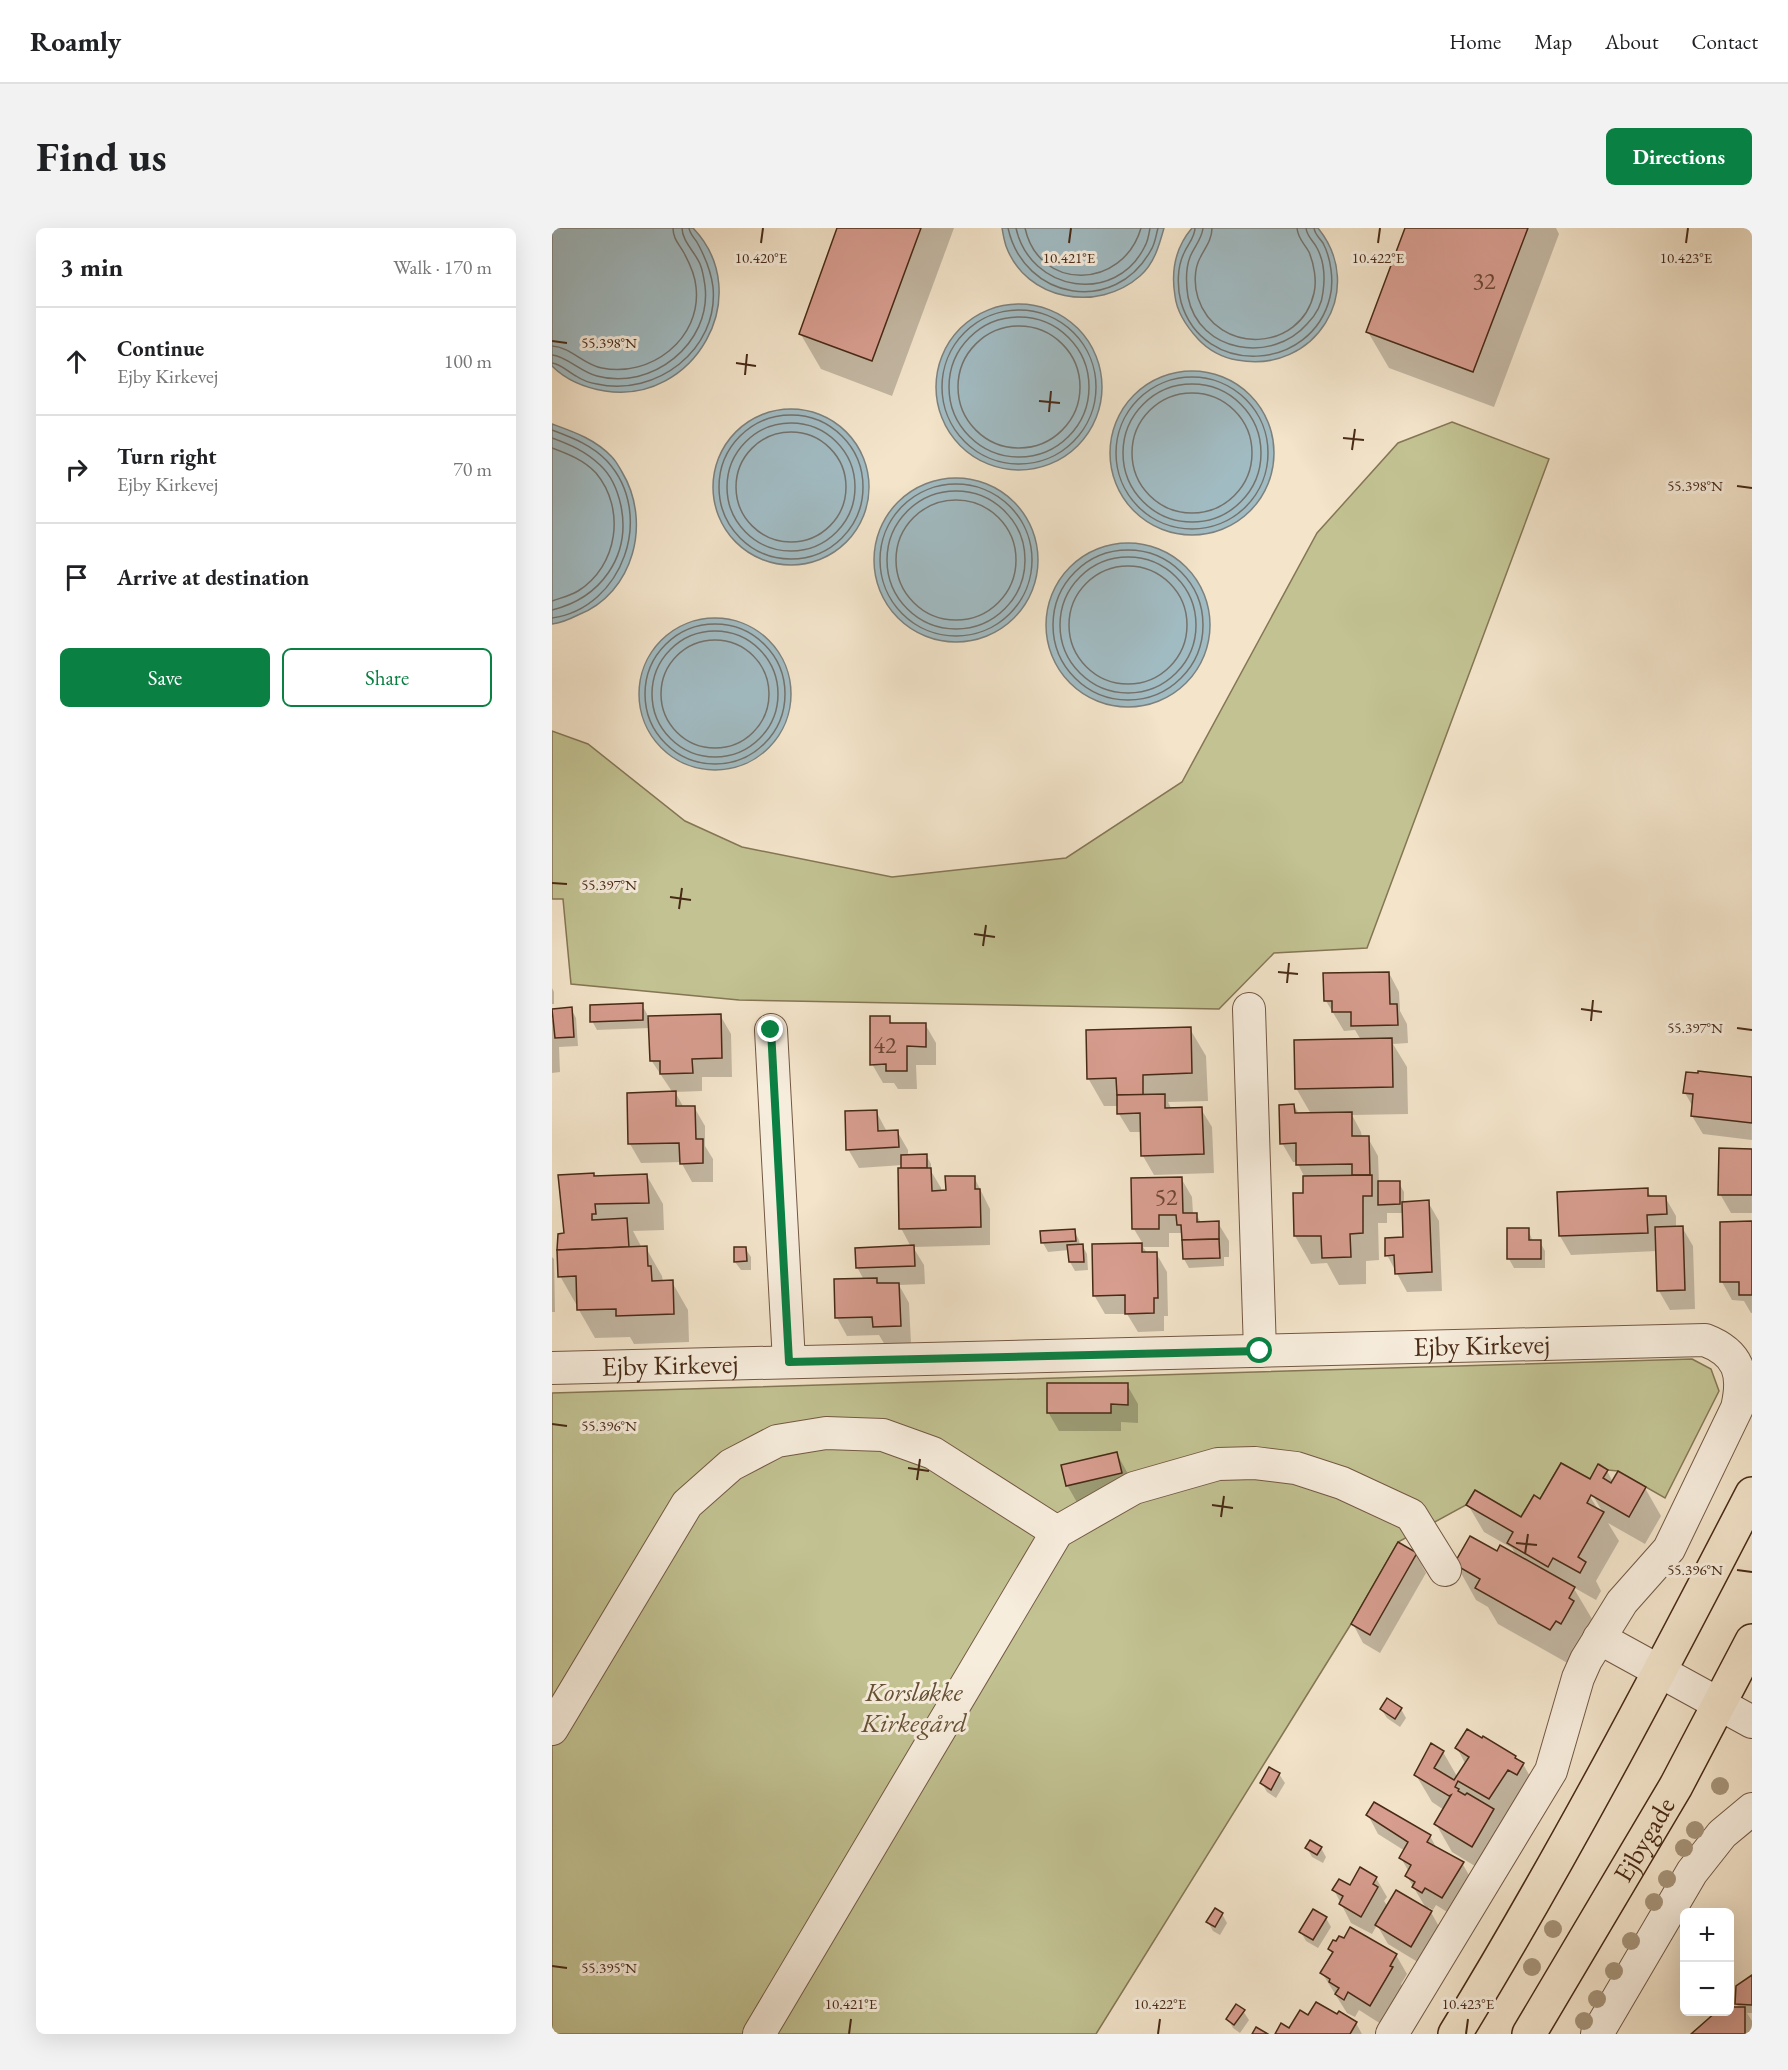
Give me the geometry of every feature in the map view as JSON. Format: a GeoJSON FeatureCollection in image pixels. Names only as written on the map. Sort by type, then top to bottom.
{"type":"FeatureCollection","features":[{"type":"Feature","properties":{"kind":"main road"},"geometry":{"type":"LineString","coordinates":[[1455,2034],[1493,1972],[1659,1671],[1752,1494]]}},
{"type":"Feature","properties":{"kind":"main road","name":"Ejbygade"},"geometry":{"type":"LineString","coordinates":[[1529,2034],[1664,1805],[1752,1641]]}},
{"type":"Feature","properties":{"kind":"street"},"geometry":{"type":"LineString","coordinates":[[1249,1009],[1260,1351]]}},
{"type":"Feature","properties":{"kind":"street"},"geometry":{"type":"LineString","coordinates":[[771,1030],[789,1362]]}},
{"type":"Feature","properties":{"kind":"street","name":"Ejby Kirkevej"},"geometry":{"type":"LineString","coordinates":[[552,1368],[1705,1340],[1717,1344],[1732,1357],[1741,1374],[1741,1390],[1737,1408],[1669,1549],[1622,1602],[1599,1638]]}},
{"type":"Feature","properties":{"kind":"street"},"geometry":{"type":"LineString","coordinates":[[552,1729],[687,1504],[731,1465],[777,1441],[825,1432],[883,1435],[933,1453],[1057,1532]]}},
{"type":"Feature","properties":{"kind":"street"},"geometry":{"type":"LineString","coordinates":[[759,2034],[1057,1532],[1134,1488],[1218,1464],[1255,1463],[1296,1468],[1342,1483],[1411,1515],[1444,1570]]}},
{"type":"Feature","properties":{"kind":"street"},"geometry":{"type":"LineString","coordinates":[[1392,2034],[1551,1772],[1561,1744],[1578,1678],[1599,1638],[1752,1722]]}},
{"type":"Feature","properties":{"kind":"street"},"geometry":{"type":"LineString","coordinates":[[1597,2034],[1692,1872],[1722,1834],[1752,1809]]}},
{"type":"Feature","properties":{"kind":"green space"},"geometry":{"type":"Polygon","coordinates":[[[1452,422],[1549,459],[1367,948],[1274,953],[1219,1009],[739,1000],[571,984],[563,899],[552,899],[552,731],[588,744],[685,821],[742,847],[892,877],[1066,858],[1182,782],[1317,533],[1398,443],[1452,422]]]}},
{"type":"Feature","properties":{"kind":"green space","name":"Korsløkke Kirkegård"},"geometry":{"type":"Polygon","coordinates":[[[1692,1359],[1711,1369],[1719,1391],[1665,1498],[1618,1471],[1608,1470],[1599,1464],[1590,1479],[1561,1463],[1540,1499],[1534,1495],[1521,1517],[1475,1490],[1466,1505],[1398,1542],[1351,1624],[1096,2034],[552,2034],[552,1393],[1692,1359]]]}},
{"type":"Feature","properties":{"kind":"water"},"geometry":{"type":"Polygon","coordinates":[[[552,228],[693,228],[711,255],[719,284],[717,313],[706,340],[689,363],[665,381],[637,391],[605,391],[591,388],[577,383],[552,366],[552,228]]]}},
{"type":"Feature","properties":{"kind":"water"},"geometry":{"type":"Polygon","coordinates":[[[1002,228],[1164,228],[1152,260],[1140,276],[1123,288],[1104,295],[1084,297],[1065,296],[1029,279],[1016,265],[1006,246],[1002,228]]]}},
{"type":"Feature","properties":{"kind":"water"},"geometry":{"type":"Polygon","coordinates":[[[1192,228],[1318,228],[1332,252],[1337,277],[1335,301],[1326,323],[1310,341],[1290,354],[1265,361],[1232,359],[1206,347],[1183,319],[1176,302],[1174,287],[1174,269],[1178,252],[1192,228]]]}},
{"type":"Feature","properties":{"kind":"water"},"geometry":{"type":"Polygon","coordinates":[[[1019,304],[1035,305],[1051,310],[1078,328],[1096,355],[1101,371],[1101,403],[1096,419],[1078,446],[1051,464],[1035,469],[1019,470],[1003,469],[987,464],[960,446],[942,419],[937,403],[936,387],[937,371],[942,355],[960,328],[987,310],[1003,305],[1019,304]]]}},
{"type":"Feature","properties":{"kind":"water"},"geometry":{"type":"Polygon","coordinates":[[[1192,371],[1208,372],[1223,377],[1250,395],[1268,422],[1273,437],[1273,469],[1268,484],[1250,511],[1223,529],[1208,534],[1192,535],[1176,534],[1161,529],[1134,511],[1116,484],[1111,469],[1110,453],[1111,437],[1116,422],[1134,395],[1161,377],[1176,372],[1192,371]]]}},
{"type":"Feature","properties":{"kind":"water"},"geometry":{"type":"Polygon","coordinates":[[[791,409],[821,415],[846,432],[863,457],[869,487],[863,517],[846,542],[821,559],[791,565],[761,559],[736,542],[719,517],[713,487],[719,457],[736,432],[761,415],[791,409]]]}},
{"type":"Feature","properties":{"kind":"water"},"geometry":{"type":"Polygon","coordinates":[[[552,424],[591,441],[615,460],[631,492],[636,512],[636,533],[632,554],[613,590],[597,605],[569,619],[552,624],[552,424]]]}},
{"type":"Feature","properties":{"kind":"water"},"geometry":{"type":"Polygon","coordinates":[[[956,478],[972,479],[988,484],[1002,491],[1014,502],[1025,514],[1032,528],[1037,544],[1037,576],[1032,592],[1025,606],[1014,618],[1002,629],[988,636],[972,641],[956,642],[940,641],[924,636],[910,629],[898,618],[887,606],[880,592],[875,576],[874,560],[875,544],[880,528],[887,514],[898,502],[910,491],[924,484],[940,479],[956,478]]]}},
{"type":"Feature","properties":{"kind":"water"},"geometry":{"type":"Polygon","coordinates":[[[1128,543],[1159,550],[1186,567],[1203,594],[1210,625],[1203,656],[1186,683],[1159,700],[1128,707],[1097,700],[1070,683],[1053,656],[1046,625],[1053,594],[1070,567],[1097,550],[1128,543]]]}},
{"type":"Feature","properties":{"kind":"water"},"geometry":{"type":"Polygon","coordinates":[[[715,618],[744,623],[769,640],[786,665],[791,694],[786,723],[769,748],[744,765],[715,770],[686,765],[661,748],[644,723],[639,694],[644,665],[661,640],[686,623],[715,618]]]}},
{"type":"Feature","properties":{"kind":"building"},"geometry":{"type":"Polygon","coordinates":[[[837,228],[921,228],[872,361],[799,334],[837,228]]]}},
{"type":"Feature","properties":{"kind":"building"},"geometry":{"type":"Polygon","coordinates":[[[1405,228],[1528,228],[1473,372],[1366,332],[1405,228]]]}},
{"type":"Feature","properties":{"kind":"building"},"geometry":{"type":"Polygon","coordinates":[[[1389,972],[1390,1004],[1397,1004],[1398,1025],[1351,1026],[1351,1012],[1332,1012],[1332,1001],[1324,1001],[1323,973],[1389,972]]]}},
{"type":"Feature","properties":{"kind":"building"},"geometry":{"type":"Polygon","coordinates":[[[643,1003],[643,1020],[590,1022],[590,1005],[643,1003]]]}},
{"type":"Feature","properties":{"kind":"building"},"geometry":{"type":"Polygon","coordinates":[[[572,1007],[574,1037],[555,1038],[552,1009],[572,1007]]]}},
{"type":"Feature","properties":{"kind":"building"},"geometry":{"type":"Polygon","coordinates":[[[721,1014],[722,1058],[692,1059],[693,1073],[660,1074],[660,1061],[650,1061],[648,1016],[721,1014]]]}},
{"type":"Feature","properties":{"kind":"building"},"geometry":{"type":"Polygon","coordinates":[[[870,1016],[890,1016],[890,1023],[926,1023],[926,1047],[907,1046],[907,1071],[886,1071],[886,1064],[870,1065],[870,1016]]]}},
{"type":"Feature","properties":{"kind":"building"},"geometry":{"type":"Polygon","coordinates":[[[1191,1027],[1192,1073],[1143,1075],[1143,1095],[1117,1095],[1116,1078],[1087,1079],[1086,1030],[1191,1027]]]}},
{"type":"Feature","properties":{"kind":"building"},"geometry":{"type":"Polygon","coordinates":[[[1392,1038],[1393,1087],[1295,1089],[1294,1040],[1392,1038]]]}},
{"type":"Feature","properties":{"kind":"building"},"geometry":{"type":"Polygon","coordinates":[[[1698,1071],[1752,1077],[1752,1123],[1691,1116],[1693,1094],[1683,1093],[1686,1072],[1698,1073],[1698,1071]]]}},
{"type":"Feature","properties":{"kind":"building"},"geometry":{"type":"Polygon","coordinates":[[[676,1091],[676,1106],[695,1106],[696,1139],[703,1139],[703,1163],[680,1164],[679,1143],[628,1144],[627,1093],[676,1091]]]}},
{"type":"Feature","properties":{"kind":"building"},"geometry":{"type":"Polygon","coordinates":[[[1165,1094],[1165,1108],[1202,1107],[1204,1154],[1141,1156],[1140,1113],[1117,1114],[1117,1095],[1165,1094]]]}},
{"type":"Feature","properties":{"kind":"building"},"geometry":{"type":"Polygon","coordinates":[[[1294,1104],[1295,1113],[1352,1112],[1352,1136],[1369,1136],[1370,1175],[1352,1175],[1352,1164],[1296,1165],[1296,1143],[1280,1144],[1279,1105],[1294,1104]]]}},
{"type":"Feature","properties":{"kind":"building"},"geometry":{"type":"Polygon","coordinates":[[[877,1110],[878,1131],[898,1130],[899,1147],[846,1150],[845,1111],[877,1110]]]}},
{"type":"Feature","properties":{"kind":"building"},"geometry":{"type":"Polygon","coordinates":[[[1719,1148],[1752,1149],[1752,1195],[1718,1195],[1719,1148]]]}},
{"type":"Feature","properties":{"kind":"building"},"geometry":{"type":"Polygon","coordinates":[[[927,1154],[927,1168],[901,1169],[901,1155],[927,1154]]]}},
{"type":"Feature","properties":{"kind":"building"},"geometry":{"type":"Polygon","coordinates":[[[898,1168],[931,1168],[932,1191],[946,1190],[945,1176],[975,1176],[975,1189],[980,1189],[981,1227],[899,1229],[898,1168]]]}},
{"type":"Feature","properties":{"kind":"building"},"geometry":{"type":"Polygon","coordinates":[[[594,1173],[594,1176],[647,1174],[649,1203],[595,1204],[596,1214],[592,1214],[592,1220],[627,1218],[629,1247],[557,1250],[558,1234],[564,1233],[558,1175],[594,1173]]]}},
{"type":"Feature","properties":{"kind":"building"},"geometry":{"type":"Polygon","coordinates":[[[1372,1175],[1372,1196],[1363,1196],[1363,1233],[1350,1234],[1351,1257],[1322,1258],[1321,1236],[1294,1236],[1293,1193],[1303,1193],[1303,1176],[1372,1175]]]}},
{"type":"Feature","properties":{"kind":"building"},"geometry":{"type":"Polygon","coordinates":[[[1182,1177],[1183,1213],[1197,1213],[1197,1222],[1219,1221],[1219,1239],[1182,1240],[1181,1225],[1177,1225],[1176,1215],[1159,1215],[1159,1229],[1132,1229],[1131,1178],[1182,1177]]]}},
{"type":"Feature","properties":{"kind":"building"},"geometry":{"type":"Polygon","coordinates":[[[1378,1181],[1400,1181],[1400,1204],[1378,1205],[1378,1181]]]}},
{"type":"Feature","properties":{"kind":"building"},"geometry":{"type":"Polygon","coordinates":[[[1648,1188],[1648,1196],[1666,1196],[1667,1214],[1647,1215],[1648,1233],[1559,1236],[1557,1192],[1648,1188]]]}},
{"type":"Feature","properties":{"kind":"building"},"geometry":{"type":"Polygon","coordinates":[[[1429,1200],[1432,1272],[1395,1274],[1394,1255],[1385,1256],[1385,1238],[1403,1237],[1402,1202],[1429,1200]]]}},
{"type":"Feature","properties":{"kind":"building"},"geometry":{"type":"Polygon","coordinates":[[[1752,1221],[1752,1295],[1739,1295],[1739,1282],[1720,1282],[1720,1222],[1752,1221]]]}},
{"type":"Feature","properties":{"kind":"building"},"geometry":{"type":"Polygon","coordinates":[[[1683,1226],[1685,1290],[1657,1291],[1655,1227],[1683,1226]]]}},
{"type":"Feature","properties":{"kind":"building"},"geometry":{"type":"Polygon","coordinates":[[[1507,1228],[1529,1228],[1529,1240],[1541,1240],[1541,1259],[1507,1259],[1507,1228]]]}},
{"type":"Feature","properties":{"kind":"building"},"geometry":{"type":"Polygon","coordinates":[[[1075,1229],[1076,1241],[1041,1243],[1040,1231],[1075,1229]]]}},
{"type":"Feature","properties":{"kind":"building"},"geometry":{"type":"Polygon","coordinates":[[[1219,1239],[1220,1258],[1183,1259],[1182,1240],[1219,1239]]]}},
{"type":"Feature","properties":{"kind":"building"},"geometry":{"type":"Polygon","coordinates":[[[1142,1243],[1142,1252],[1157,1252],[1158,1298],[1154,1298],[1154,1313],[1125,1314],[1125,1295],[1093,1296],[1092,1244],[1142,1243]]]}},
{"type":"Feature","properties":{"kind":"building"},"geometry":{"type":"Polygon","coordinates":[[[1083,1244],[1084,1262],[1069,1262],[1067,1245],[1083,1244]]]}},
{"type":"Feature","properties":{"kind":"building"},"geometry":{"type":"Polygon","coordinates":[[[914,1245],[915,1266],[856,1268],[855,1248],[914,1245]]]}},
{"type":"Feature","properties":{"kind":"building"},"geometry":{"type":"Polygon","coordinates":[[[647,1246],[648,1266],[651,1266],[652,1281],[673,1280],[674,1314],[616,1316],[616,1309],[577,1310],[576,1276],[558,1277],[557,1250],[647,1246]]]}},
{"type":"Feature","properties":{"kind":"building"},"geometry":{"type":"Polygon","coordinates":[[[734,1247],[746,1247],[747,1261],[734,1262],[734,1247]]]}},
{"type":"Feature","properties":{"kind":"building"},"geometry":{"type":"Polygon","coordinates":[[[877,1278],[877,1283],[899,1283],[901,1326],[873,1327],[872,1317],[835,1318],[834,1279],[877,1278]]]}},
{"type":"Feature","properties":{"kind":"building"},"geometry":{"type":"Polygon","coordinates":[[[1047,1383],[1128,1383],[1128,1405],[1111,1404],[1111,1413],[1047,1413],[1047,1383]]]}},
{"type":"Feature","properties":{"kind":"building"},"geometry":{"type":"Polygon","coordinates":[[[1117,1452],[1122,1473],[1066,1486],[1061,1465],[1117,1452]]]}},
{"type":"Feature","properties":{"kind":"building"},"geometry":{"type":"Polygon","coordinates":[[[1561,1463],[1590,1479],[1598,1464],[1608,1470],[1603,1478],[1611,1483],[1618,1471],[1646,1487],[1629,1517],[1591,1495],[1587,1503],[1604,1512],[1578,1557],[1586,1562],[1580,1573],[1553,1558],[1548,1567],[1507,1543],[1513,1532],[1466,1505],[1475,1490],[1521,1517],[1534,1495],[1540,1499],[1561,1463]]]}},
{"type":"Feature","properties":{"kind":"building"},"geometry":{"type":"Polygon","coordinates":[[[1470,1536],[1497,1551],[1500,1545],[1575,1587],[1569,1598],[1574,1601],[1561,1624],[1556,1621],[1550,1630],[1475,1588],[1480,1579],[1454,1564],[1470,1536]]]}},
{"type":"Feature","properties":{"kind":"building"},"geometry":{"type":"Polygon","coordinates":[[[1398,1542],[1417,1553],[1370,1635],[1351,1624],[1398,1542]]]}},
{"type":"Feature","properties":{"kind":"building"},"geometry":{"type":"Polygon","coordinates":[[[1387,1698],[1402,1708],[1395,1719],[1380,1709],[1387,1698]]]}},
{"type":"Feature","properties":{"kind":"building"},"geometry":{"type":"Polygon","coordinates":[[[1467,1729],[1482,1738],[1483,1736],[1524,1763],[1517,1775],[1508,1770],[1489,1799],[1458,1781],[1455,1787],[1459,1789],[1458,1791],[1465,1795],[1467,1793],[1494,1809],[1472,1847],[1434,1824],[1451,1795],[1449,1796],[1414,1775],[1431,1743],[1444,1751],[1434,1768],[1454,1780],[1469,1757],[1455,1748],[1467,1729]]]}},
{"type":"Feature","properties":{"kind":"building"},"geometry":{"type":"Polygon","coordinates":[[[1269,1767],[1280,1773],[1271,1790],[1260,1783],[1269,1767]]]}},
{"type":"Feature","properties":{"kind":"building"},"geometry":{"type":"Polygon","coordinates":[[[1374,1802],[1431,1835],[1427,1842],[1464,1862],[1442,1898],[1425,1888],[1422,1893],[1412,1887],[1415,1882],[1405,1876],[1411,1865],[1399,1858],[1408,1842],[1366,1815],[1374,1802]]]}},
{"type":"Feature","properties":{"kind":"building"},"geometry":{"type":"Polygon","coordinates":[[[1310,1840],[1322,1847],[1317,1855],[1305,1848],[1310,1840]]]}},
{"type":"Feature","properties":{"kind":"building"},"geometry":{"type":"Polygon","coordinates":[[[1360,1867],[1377,1877],[1373,1884],[1378,1887],[1361,1917],[1339,1904],[1343,1896],[1332,1890],[1339,1879],[1350,1885],[1360,1867]]]}},
{"type":"Feature","properties":{"kind":"building"},"geometry":{"type":"Polygon","coordinates":[[[1396,1890],[1432,1911],[1411,1947],[1375,1925],[1396,1890]]]}},
{"type":"Feature","properties":{"kind":"building"},"geometry":{"type":"Polygon","coordinates":[[[1215,1908],[1223,1913],[1215,1927],[1206,1922],[1215,1908]]]}},
{"type":"Feature","properties":{"kind":"building"},"geometry":{"type":"Polygon","coordinates":[[[1313,1909],[1327,1917],[1313,1940],[1299,1932],[1313,1909]]]}},
{"type":"Feature","properties":{"kind":"building"},"geometry":{"type":"Polygon","coordinates":[[[1350,1927],[1397,1954],[1390,1966],[1393,1967],[1370,2006],[1348,1992],[1344,2000],[1335,1994],[1339,1988],[1320,1973],[1333,1952],[1328,1949],[1333,1940],[1336,1941],[1339,1936],[1344,1938],[1350,1927]]]}},
{"type":"Feature","properties":{"kind":"building"},"geometry":{"type":"Polygon","coordinates":[[[1752,1975],[1752,2005],[1735,2004],[1736,1986],[1752,1975]]]}},
{"type":"Feature","properties":{"kind":"building"},"geometry":{"type":"Polygon","coordinates":[[[1316,2002],[1337,2014],[1339,2011],[1357,2022],[1350,2034],[1275,2034],[1281,2023],[1289,2028],[1300,2010],[1308,2015],[1316,2002]]]}},
{"type":"Feature","properties":{"kind":"building"},"geometry":{"type":"Polygon","coordinates":[[[1236,2004],[1245,2010],[1234,2025],[1226,2019],[1236,2004]]]}},
{"type":"Feature","properties":{"kind":"building"},"geometry":{"type":"Polygon","coordinates":[[[1734,2007],[1745,2007],[1745,2034],[1691,2034],[1711,2016],[1734,2016],[1734,2007]]]}},
{"type":"Feature","properties":{"kind":"building"},"geometry":{"type":"Polygon","coordinates":[[[1256,2027],[1268,2034],[1252,2034],[1256,2027]]]}},
{"type":"Feature","properties":{"kind":"route"},"geometry":{"type":"LineString","coordinates":[[771,1030],[789,1362],[1260,1351]]}}]}
